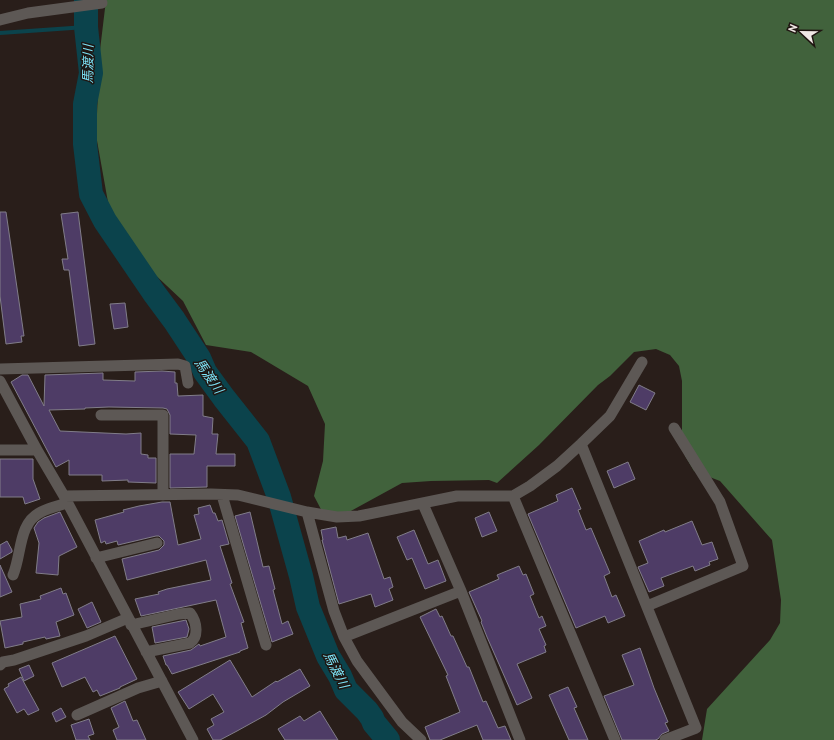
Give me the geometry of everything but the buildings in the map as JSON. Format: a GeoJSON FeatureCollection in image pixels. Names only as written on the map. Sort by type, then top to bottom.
{"type":"FeatureCollection","features":[{"type":"Feature","properties":{"kind":"street"},"geometry":{"type":"LineString","coordinates":[[0,20],[28,13],[102,3]]}},
{"type":"Feature","properties":{"kind":"street"},"geometry":{"type":"LineString","coordinates":[[13,575],[25,528],[30,520],[65,499],[163,495],[238,495],[307,512],[337,517],[359,516],[457,496],[513,496],[530,486],[557,466],[610,416],[642,362]]}},
{"type":"Feature","properties":{"kind":"street"},"geometry":{"type":"LineString","coordinates":[[0,369],[178,364],[185,366],[188,383]]}},
{"type":"Feature","properties":{"kind":"street"},"geometry":{"type":"LineString","coordinates":[[0,381],[65,499],[193,740]]}},
{"type":"Feature","properties":{"kind":"street"},"geometry":{"type":"LineString","coordinates":[[102,415],[163,415],[163,495]]}},
{"type":"Feature","properties":{"kind":"street"},"geometry":{"type":"LineString","coordinates":[[647,606],[743,566],[720,502],[674,428]]}},
{"type":"Feature","properties":{"kind":"street"},"geometry":{"type":"LineString","coordinates":[[581,444],[696,728],[665,740]]}},
{"type":"Feature","properties":{"kind":"street"},"geometry":{"type":"LineString","coordinates":[[0,450],[37,450]]}},
{"type":"Feature","properties":{"kind":"street"},"geometry":{"type":"LineString","coordinates":[[222,495],[266,645]]}},
{"type":"Feature","properties":{"kind":"street"},"geometry":{"type":"LineString","coordinates":[[513,496],[615,740]]}},
{"type":"Feature","properties":{"kind":"street"},"geometry":{"type":"LineString","coordinates":[[423,504],[461,591],[520,740]]}},
{"type":"Feature","properties":{"kind":"street"},"geometry":{"type":"LineString","coordinates":[[307,512],[334,611],[344,637],[357,661],[402,722],[421,740]]}},
{"type":"Feature","properties":{"kind":"street"},"geometry":{"type":"LineString","coordinates":[[96,558],[157,543]]}},
{"type":"Feature","properties":{"kind":"street"},"geometry":{"type":"LineString","coordinates":[[344,637],[461,591]]}},
{"type":"Feature","properties":{"kind":"street"},"geometry":{"type":"LineString","coordinates":[[1,662],[14,660],[130,621],[190,613],[196,631],[194,641],[190,644],[146,652]]}},
{"type":"Feature","properties":{"kind":"street"},"geometry":{"type":"LineString","coordinates":[[77,715],[138,688],[162,681]]}},
{"type":"Feature","properties":{"kind":"green space"},"geometry":{"type":"Polygon","coordinates":[[[106,0],[834,0],[834,740],[702,740],[707,709],[770,640],[780,623],[781,600],[772,540],[720,481],[694,471],[685,456],[682,434],[682,381],[679,366],[670,355],[656,349],[634,352],[610,376],[598,385],[539,445],[497,483],[489,480],[402,483],[349,512],[324,515],[314,496],[323,461],[325,424],[308,386],[251,352],[206,345],[183,301],[150,270],[111,219],[96,135],[100,50],[106,0]]]}},
{"type":"Feature","properties":{"kind":"waterway","name":"馬渡川"},"geometry":{"type":"LineString","coordinates":[[86,0],[86,27],[91,73],[85,104],[85,144],[91,194],[105,221],[174,320],[199,358],[205,372],[258,441],[279,497],[308,607],[328,656],[340,676],[346,690],[367,711],[374,723],[388,740]]}},
{"type":"Feature","properties":{"kind":"waterway"},"geometry":{"type":"LineString","coordinates":[[0,33],[86,27]]}}]}
